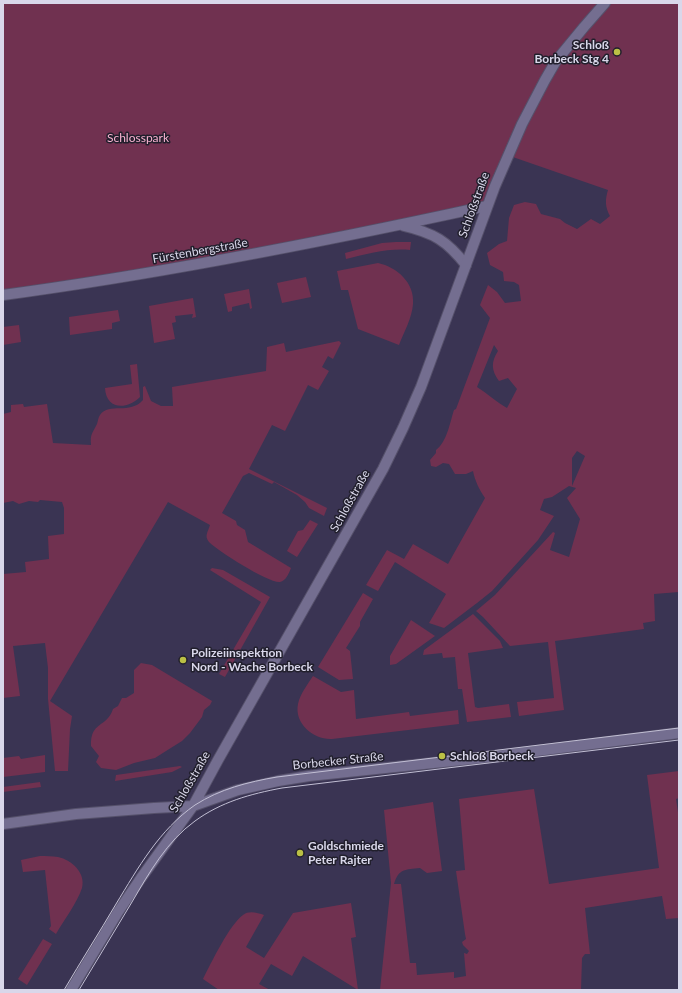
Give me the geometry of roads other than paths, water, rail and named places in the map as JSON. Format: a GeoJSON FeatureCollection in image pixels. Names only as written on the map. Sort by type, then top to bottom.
{"type":"FeatureCollection","features":[{"type":"Feature","properties":{"kind":"street","name":"Schloßstraße"},"geometry":{"type":"LineString","coordinates":[[71,990],[118,912],[193,806],[362,507],[395,446],[422,387],[487,206],[507,155],[548,75],[563,52],[605,3]]}},
{"type":"Feature","properties":{"kind":"street","name":"Fürstenbergstraße"},"geometry":{"type":"LineString","coordinates":[[3,295],[216,262],[401,225],[487,206]]}},
{"type":"Feature","properties":{"kind":"street","name":"Fürstenbergstraße"},"geometry":{"type":"LineString","coordinates":[[401,225],[430,233],[440,238],[459,256],[466,265]]}},
{"type":"Feature","properties":{"kind":"street","name":"Borbecker Straße"},"geometry":{"type":"LineString","coordinates":[[3,824],[76,814],[193,806],[238,790],[309,776],[489,757],[679,734]]}},
{"type":"Feature","properties":{"kind":"tram line"},"geometry":{"type":"LineString","coordinates":[[64,990],[150,850],[182,815],[205,799],[224,790],[255,781],[277,777],[679,728]]}},
{"type":"Feature","properties":{"kind":"tram line"},"geometry":{"type":"LineString","coordinates":[[79,990],[159,858],[185,829],[205,814],[226,804],[247,796],[282,788],[679,740]]}},
{"type":"Feature","properties":{"kind":"place","name":"Schloß Borbeck Stg 4"},"geometry":{"type":"Point","coordinates":[617,52]}},
{"type":"Feature","properties":{"kind":"place","name":"Polizeiinspektion Nord - Wache Borbeck"},"geometry":{"type":"Point","coordinates":[183,660]}},
{"type":"Feature","properties":{"kind":"place","name":"Schloß Borbeck"},"geometry":{"type":"Point","coordinates":[442,756]}},
{"type":"Feature","properties":{"kind":"place","name":"Goldschmiede Peter Rajter"},"geometry":{"type":"Point","coordinates":[300,853]}},
{"type":"Feature","properties":{"kind":"park label","name":"Schlosspark"},"geometry":{"type":"Point","coordinates":[138,138]}}]}
